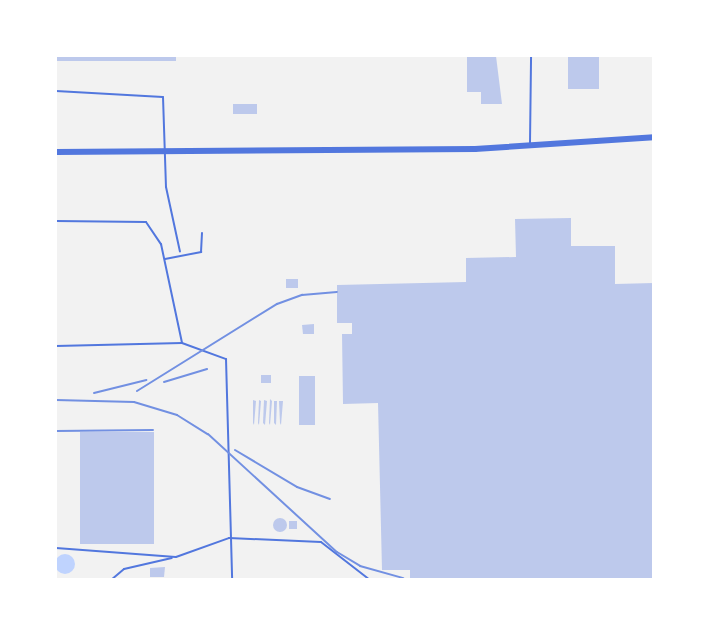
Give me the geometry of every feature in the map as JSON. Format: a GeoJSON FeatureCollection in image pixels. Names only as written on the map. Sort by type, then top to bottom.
{"type":"FeatureCollection","features":[{"type":"Feature","properties":{"kind":"street"},"geometry":{"type":"LineString","coordinates":[[56,152],[530,146],[654,137]]}},
{"type":"Feature","properties":{"kind":"lane"},"geometry":{"type":"LineString","coordinates":[[530,146],[531,56]]}},
{"type":"Feature","properties":{"kind":"lane"},"geometry":{"type":"LineString","coordinates":[[56,91],[163,97],[166,187],[180,252]]}},
{"type":"Feature","properties":{"kind":"lane"},"geometry":{"type":"LineString","coordinates":[[56,221],[146,222],[164,260],[182,344]]}},
{"type":"Feature","properties":{"kind":"lane"},"geometry":{"type":"LineString","coordinates":[[164,260],[180,252],[201,252],[202,232]]}},
{"type":"Feature","properties":{"kind":"lane"},"geometry":{"type":"LineString","coordinates":[[56,346],[182,344],[226,359],[229,538],[235,558],[232,579]]}},
{"type":"Feature","properties":{"kind":"lane"},"geometry":{"type":"LineString","coordinates":[[111,579],[124,569],[176,557],[229,538],[321,542],[370,579]]}},
{"type":"Feature","properties":{"kind":"lane"},"geometry":{"type":"LineString","coordinates":[[56,548],[176,557]]}},
{"type":"Feature","properties":{"kind":"water"},"geometry":{"type":"Polygon","coordinates":[[[61,554],[69,554],[75,560],[75,568],[69,574],[61,574],[55,568],[55,560],[61,554]]]}},
{"type":"Feature","properties":{"kind":"building"},"geometry":{"type":"Polygon","coordinates":[[[56,56],[176,56],[176,61],[56,61],[56,56]]]}},
{"type":"Feature","properties":{"kind":"building"},"geometry":{"type":"Polygon","coordinates":[[[467,56],[496,56],[502,104],[481,104],[481,92],[467,92],[467,56]]]}},
{"type":"Feature","properties":{"kind":"building"},"geometry":{"type":"Polygon","coordinates":[[[568,56],[599,56],[599,89],[568,89],[568,56]]]}},
{"type":"Feature","properties":{"kind":"building"},"geometry":{"type":"Polygon","coordinates":[[[233,104],[257,104],[257,114],[233,114],[233,104]]]}},
{"type":"Feature","properties":{"kind":"building"},"geometry":{"type":"Polygon","coordinates":[[[571,218],[571,246],[615,246],[615,284],[654,283],[654,579],[410,580],[410,570],[382,570],[378,403],[343,404],[342,334],[352,334],[352,323],[337,323],[337,285],[466,282],[466,258],[516,257],[515,219],[571,218]]]}},
{"type":"Feature","properties":{"kind":"building"},"geometry":{"type":"Polygon","coordinates":[[[286,279],[298,279],[298,288],[286,288],[286,279]]]}},
{"type":"Feature","properties":{"kind":"building"},"geometry":{"type":"Polygon","coordinates":[[[314,324],[314,334],[303,334],[302,325],[314,324]]]}},
{"type":"Feature","properties":{"kind":"building"},"geometry":{"type":"Polygon","coordinates":[[[261,375],[271,375],[271,383],[261,383],[261,375]]]}},
{"type":"Feature","properties":{"kind":"building"},"geometry":{"type":"Polygon","coordinates":[[[299,376],[315,376],[315,425],[299,425],[299,376]]]}},
{"type":"Feature","properties":{"kind":"building"},"geometry":{"type":"Polygon","coordinates":[[[270,399],[272,401],[270,425],[269,423],[270,399]]]}},
{"type":"Feature","properties":{"kind":"building"},"geometry":{"type":"Polygon","coordinates":[[[253,400],[256,401],[254,425],[253,423],[253,400]]]}},
{"type":"Feature","properties":{"kind":"building"},"geometry":{"type":"Polygon","coordinates":[[[259,400],[261,401],[259,425],[258,423],[259,400]]]}},
{"type":"Feature","properties":{"kind":"building"},"geometry":{"type":"Polygon","coordinates":[[[264,400],[267,401],[265,425],[263,423],[264,400]]]}},
{"type":"Feature","properties":{"kind":"building"},"geometry":{"type":"Polygon","coordinates":[[[274,401],[277,401],[276,425],[274,423],[274,401]]]}},
{"type":"Feature","properties":{"kind":"building"},"geometry":{"type":"Polygon","coordinates":[[[279,401],[283,401],[281,425],[280,423],[279,401]]]}},
{"type":"Feature","properties":{"kind":"building"},"geometry":{"type":"Polygon","coordinates":[[[80,432],[154,432],[154,544],[80,544],[80,432]]]}},
{"type":"Feature","properties":{"kind":"building"},"geometry":{"type":"Polygon","coordinates":[[[277,518],[283,518],[287,525],[283,532],[277,532],[273,528],[273,522],[277,518]]]}},
{"type":"Feature","properties":{"kind":"building"},"geometry":{"type":"Polygon","coordinates":[[[289,521],[297,521],[297,529],[289,529],[289,521]]]}},
{"type":"Feature","properties":{"kind":"building"},"geometry":{"type":"Polygon","coordinates":[[[165,567],[164,577],[150,577],[150,568],[165,567]]]}},
{"type":"Feature","properties":{"kind":"railway"},"geometry":{"type":"LineString","coordinates":[[137,391],[277,304],[302,295],[337,292]]}},
{"type":"Feature","properties":{"kind":"railway"},"geometry":{"type":"LineString","coordinates":[[164,382],[207,369]]}},
{"type":"Feature","properties":{"kind":"railway"},"geometry":{"type":"LineString","coordinates":[[94,393],[146,380]]}},
{"type":"Feature","properties":{"kind":"railway"},"geometry":{"type":"LineString","coordinates":[[56,400],[134,402],[177,415],[208,434],[337,552],[360,566],[403,578]]}},
{"type":"Feature","properties":{"kind":"railway"},"geometry":{"type":"LineString","coordinates":[[56,431],[153,430]]}},
{"type":"Feature","properties":{"kind":"railway"},"geometry":{"type":"LineString","coordinates":[[235,450],[297,487],[330,499]]}}]}
